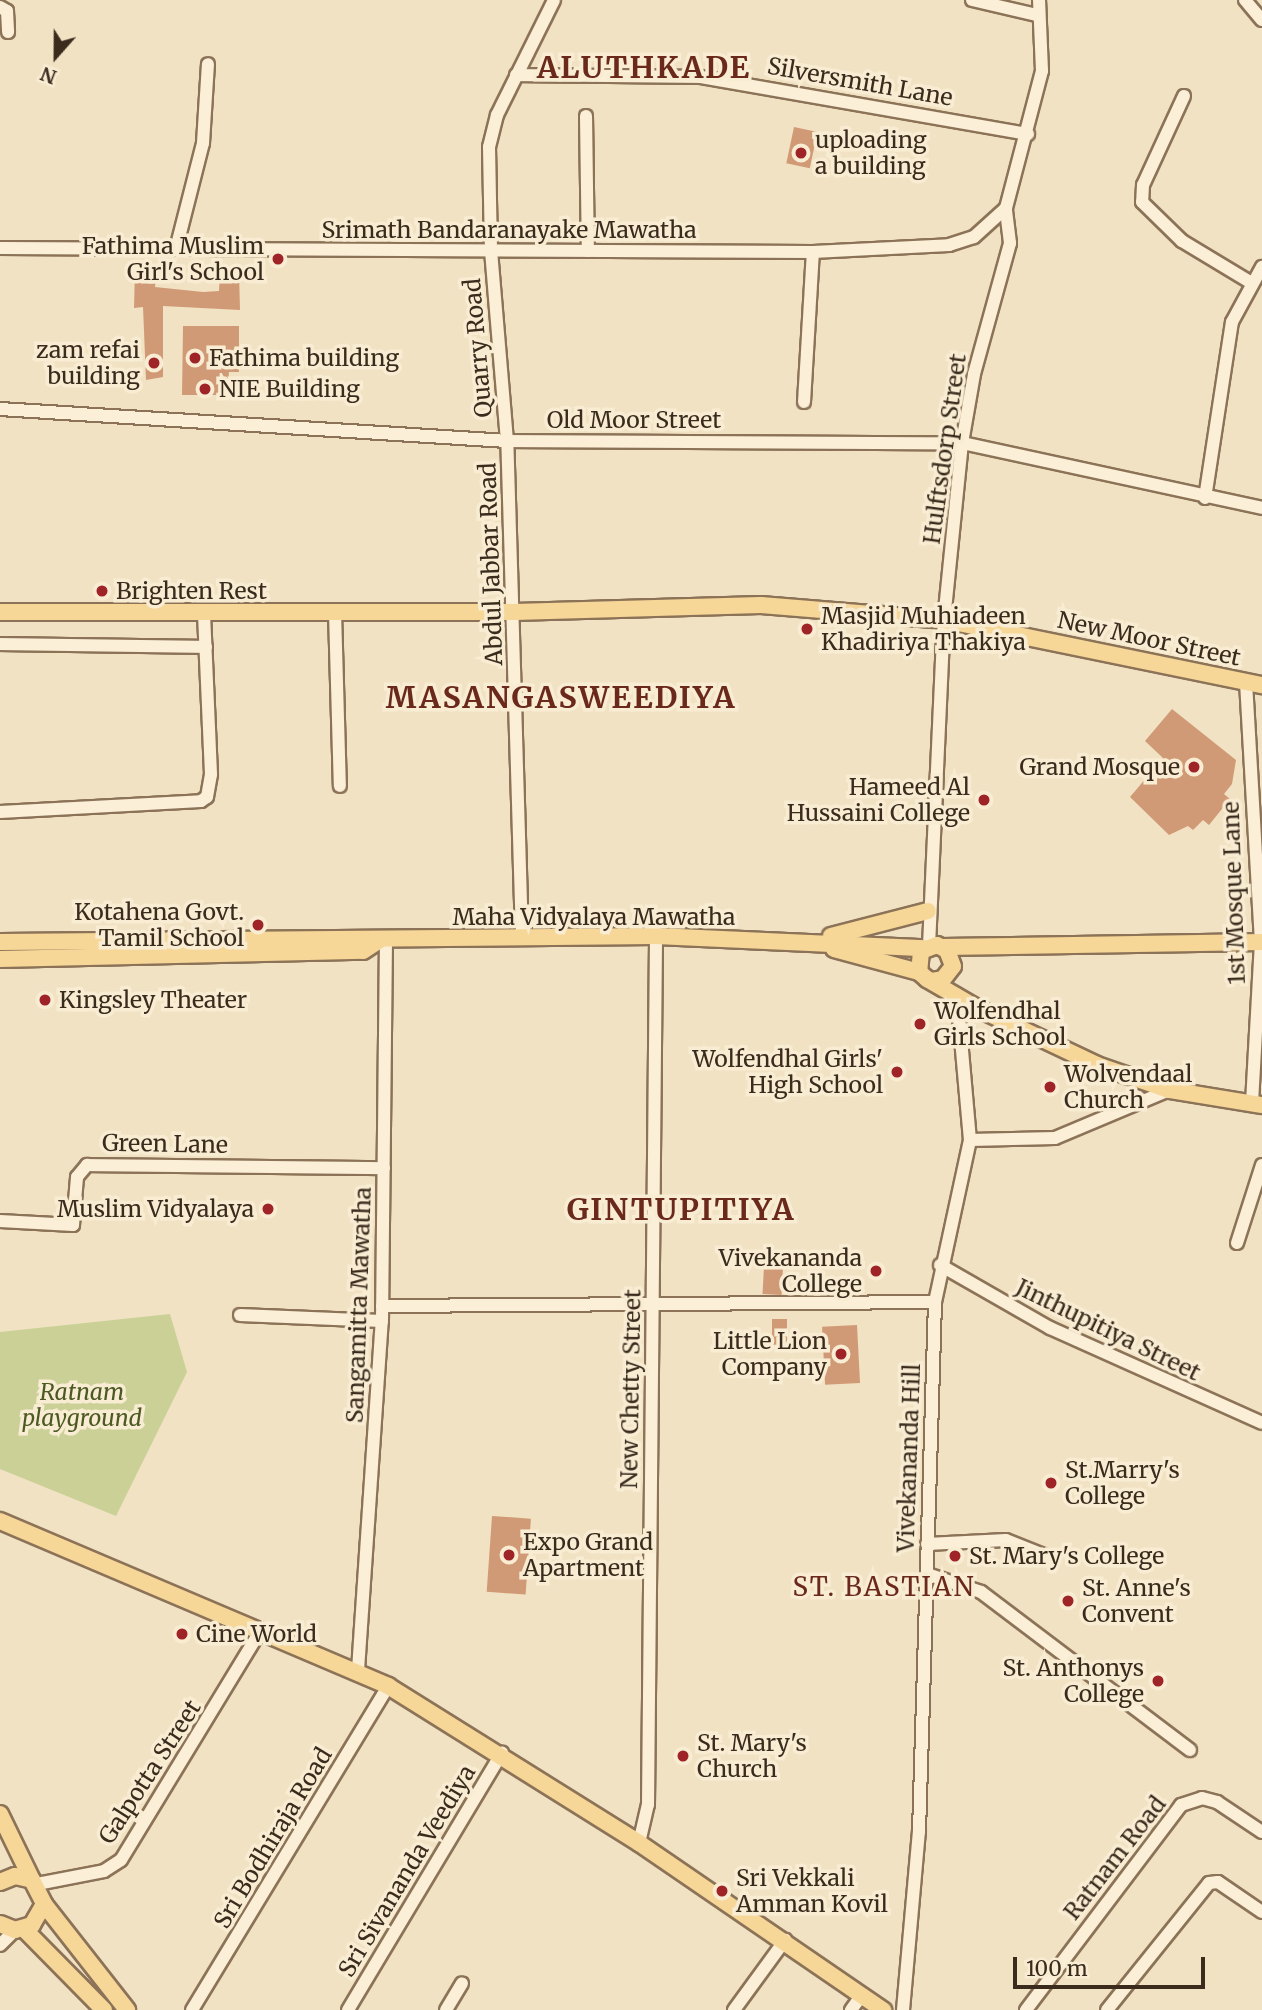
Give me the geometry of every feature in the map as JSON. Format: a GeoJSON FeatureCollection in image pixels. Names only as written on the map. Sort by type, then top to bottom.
{"type":"FeatureCollection","features":[{"type":"Feature","properties":{"kind":"main road","name":"New Moor Street"},"geometry":{"type":"LineString","coordinates":[[0,612],[514,612],[761,605],[944,620],[1254,684]]}},
{"type":"Feature","properties":{"kind":"main road"},"geometry":{"type":"LineString","coordinates":[[808,942],[928,911]]}},
{"type":"Feature","properties":{"kind":"main road","name":"Maha Vidyalaya Mawatha"},"geometry":{"type":"LineString","coordinates":[[0,942],[360,934],[383,941],[656,936],[932,947],[1262,942]]}},
{"type":"Feature","properties":{"kind":"main road","name":"Maha Vidyalaya Mawatha"},"geometry":{"type":"LineString","coordinates":[[0,959],[363,951],[383,941]]}},
{"type":"Feature","properties":{"kind":"main road","name":"Maha Vidyalaya Mawatha"},"geometry":{"type":"LineString","coordinates":[[808,942],[925,976],[957,995],[1097,1065],[1170,1090],[1257,1104]]}},
{"type":"Feature","properties":{"kind":"main road"},"geometry":{"type":"LineString","coordinates":[[951,971],[925,976],[917,961],[932,947],[953,960],[951,971],[957,995]]}},
{"type":"Feature","properties":{"kind":"main road"},"geometry":{"type":"LineString","coordinates":[[0,1521],[358,1670],[388,1686],[502,1753],[785,1940],[883,2010]]}},
{"type":"Feature","properties":{"kind":"main road"},"geometry":{"type":"LineString","coordinates":[[0,1814],[44,1904],[127,2010]]}},
{"type":"Feature","properties":{"kind":"main road"},"geometry":{"type":"LineString","coordinates":[[0,1882],[15,1875],[35,1882]]}},
{"type":"Feature","properties":{"kind":"main road"},"geometry":{"type":"LineString","coordinates":[[13,1927],[38,1920],[44,1904]]}},
{"type":"Feature","properties":{"kind":"main road"},"geometry":{"type":"LineString","coordinates":[[13,1927],[104,2010]]}},
{"type":"Feature","properties":{"kind":"street","name":"Quarry Road"},"geometry":{"type":"LineString","coordinates":[[507,441],[491,251],[489,147],[516,75],[554,0]]}},
{"type":"Feature","properties":{"kind":"street"},"geometry":{"type":"LineString","coordinates":[[972,0],[1037,15]]}},
{"type":"Feature","properties":{"kind":"street","name":"Hulftsdorp Street"},"geometry":{"type":"LineString","coordinates":[[932,947],[928,911],[944,620],[962,443],[974,374],[1010,243],[1006,208],[1028,134],[1042,71],[1037,15],[1039,0]]}},
{"type":"Feature","properties":{"kind":"street"},"geometry":{"type":"LineString","coordinates":[[1245,0],[1262,20]]}},
{"type":"Feature","properties":{"kind":"street"},"geometry":{"type":"LineString","coordinates":[[0,7],[6,11],[8,32]]}},
{"type":"Feature","properties":{"kind":"street"},"geometry":{"type":"LineString","coordinates":[[176,250],[203,143],[208,64]]}},
{"type":"Feature","properties":{"kind":"street","name":"Silversmith Lane"},"geometry":{"type":"LineString","coordinates":[[516,75],[701,77],[1028,134]]}},
{"type":"Feature","properties":{"kind":"street"},"geometry":{"type":"LineString","coordinates":[[1184,96],[1143,185],[1142,202],[1182,241],[1250,282]]}},
{"type":"Feature","properties":{"kind":"street"},"geometry":{"type":"LineString","coordinates":[[586,116],[588,251]]}},
{"type":"Feature","properties":{"kind":"street","name":"Srimath Bandaranayake Mawatha"},"geometry":{"type":"LineString","coordinates":[[0,248],[813,252],[949,245],[974,237],[1006,208]]}},
{"type":"Feature","properties":{"kind":"street"},"geometry":{"type":"LineString","coordinates":[[804,402],[813,252]]}},
{"type":"Feature","properties":{"kind":"street"},"geometry":{"type":"LineString","coordinates":[[1205,498],[1232,322],[1250,282],[1262,267]]}},
{"type":"Feature","properties":{"kind":"street","name":"Old Moor Street"},"geometry":{"type":"LineString","coordinates":[[0,409],[507,441],[962,443],[1205,498],[1262,508]]}},
{"type":"Feature","properties":{"kind":"street","name":"Abdul Jabbar Road"},"geometry":{"type":"LineString","coordinates":[[507,441],[522,937]]}},
{"type":"Feature","properties":{"kind":"street"},"geometry":{"type":"LineString","coordinates":[[0,812],[201,801],[207,796],[211,774],[204,612]]}},
{"type":"Feature","properties":{"kind":"street"},"geometry":{"type":"LineString","coordinates":[[335,612],[340,786]]}},
{"type":"Feature","properties":{"kind":"street"},"geometry":{"type":"LineString","coordinates":[[0,644],[206,647]]}},
{"type":"Feature","properties":{"kind":"street","name":"1st Mosque Lane"},"geometry":{"type":"LineString","coordinates":[[1254,684],[1262,942],[1257,1104]]}},
{"type":"Feature","properties":{"kind":"street","name":"New Chetty Street"},"geometry":{"type":"LineString","coordinates":[[639,1843],[648,1805],[656,936]]}},
{"type":"Feature","properties":{"kind":"street","name":"Sangamitta Mawatha"},"geometry":{"type":"LineString","coordinates":[[358,1670],[382,1321],[383,941]]}},
{"type":"Feature","properties":{"kind":"street","name":"Vivekananda Hill"},"geometry":{"type":"LineString","coordinates":[[902,2010],[914,1931],[934,1303],[940,1265],[970,1140],[957,995]]}},
{"type":"Feature","properties":{"kind":"street"},"geometry":{"type":"LineString","coordinates":[[970,1140],[1055,1138],[1170,1090]]}},
{"type":"Feature","properties":{"kind":"street","name":"Green Lane"},"geometry":{"type":"LineString","coordinates":[[0,1221],[74,1225],[78,1174],[87,1165],[384,1168]]}},
{"type":"Feature","properties":{"kind":"street"},"geometry":{"type":"LineString","coordinates":[[1237,1243],[1262,1165]]}},
{"type":"Feature","properties":{"kind":"street","name":"Jinthupitiya Street"},"geometry":{"type":"LineString","coordinates":[[940,1265],[1050,1328],[1262,1423]]}},
{"type":"Feature","properties":{"kind":"street"},"geometry":{"type":"LineString","coordinates":[[382,1306],[653,1308],[934,1303]]}},
{"type":"Feature","properties":{"kind":"street"},"geometry":{"type":"LineString","coordinates":[[240,1315],[382,1321]]}},
{"type":"Feature","properties":{"kind":"street"},"geometry":{"type":"LineString","coordinates":[[927,1544],[1006,1540],[1051,1558]]}},
{"type":"Feature","properties":{"kind":"street"},"geometry":{"type":"LineString","coordinates":[[927,1574],[981,1592],[1190,1750]]}},
{"type":"Feature","properties":{"kind":"street","name":"Galpotta Street"},"geometry":{"type":"LineString","coordinates":[[35,1882],[104,1871],[121,1860],[260,1631]]}},
{"type":"Feature","properties":{"kind":"street","name":"Sri Bodhiraja Road"},"geometry":{"type":"LineString","coordinates":[[192,2010],[388,1686]]}},
{"type":"Feature","properties":{"kind":"street","name":"Sri Sivananda Veediya"},"geometry":{"type":"LineString","coordinates":[[348,2010],[502,1753]]}},
{"type":"Feature","properties":{"kind":"street","name":"Ratnam Road"},"geometry":{"type":"LineString","coordinates":[[1026,2010],[1181,1805],[1202,1798],[1217,1802],[1262,1832]]}},
{"type":"Feature","properties":{"kind":"street"},"geometry":{"type":"LineString","coordinates":[[1107,2010],[1209,1883],[1218,1882],[1262,1912]]}},
{"type":"Feature","properties":{"kind":"street"},"geometry":{"type":"LineString","coordinates":[[0,1945],[13,1927]]}},
{"type":"Feature","properties":{"kind":"street"},"geometry":{"type":"LineString","coordinates":[[734,2010],[785,1940]]}},
{"type":"Feature","properties":{"kind":"street"},"geometry":{"type":"LineString","coordinates":[[446,2010],[462,1983]]}},
{"type":"Feature","properties":{"kind":"street"},"geometry":{"type":"LineString","coordinates":[[851,2010],[862,1996]]}},
{"type":"Feature","properties":{"kind":"green space","name":"Ratnam playground"},"geometry":{"type":"Polygon","coordinates":[[[170,1314],[187,1372],[116,1516],[0,1469],[0,1332],[170,1314]]]}},
{"type":"Feature","properties":{"kind":"building","name":"uploading a building"},"geometry":{"type":"Polygon","coordinates":[[[794,127],[817,132],[810,168],[786,163],[794,127]]]}},
{"type":"Feature","properties":{"kind":"building"},"geometry":{"type":"Polygon","coordinates":[[[135,268],[156,269],[155,287],[203,292],[219,291],[220,271],[239,272],[240,310],[163,306],[163,377],[146,380],[143,307],[134,308],[135,268]]]}},
{"type":"Feature","properties":{"kind":"building"},"geometry":{"type":"Polygon","coordinates":[[[183,326],[239,326],[239,372],[229,372],[227,395],[182,395],[183,326]]]}},
{"type":"Feature","properties":{"kind":"building","name":"Grand Mosque"},"geometry":{"type":"Polygon","coordinates":[[[1172,709],[1236,760],[1232,784],[1224,794],[1230,799],[1209,825],[1203,820],[1193,830],[1188,826],[1169,835],[1130,797],[1163,758],[1145,741],[1172,709]]]}},
{"type":"Feature","properties":{"kind":"building"},"geometry":{"type":"Polygon","coordinates":[[[764,1266],[783,1267],[782,1295],[763,1294],[764,1266]]]}},
{"type":"Feature","properties":{"kind":"building"},"geometry":{"type":"Polygon","coordinates":[[[772,1319],[787,1319],[787,1345],[772,1345],[772,1319]]]}},
{"type":"Feature","properties":{"kind":"building","name":"Little Lion Company"},"geometry":{"type":"Polygon","coordinates":[[[857,1325],[860,1383],[825,1385],[822,1327],[857,1325]]]}},
{"type":"Feature","properties":{"kind":"building","name":"Expo Grand Apartment"},"geometry":{"type":"Polygon","coordinates":[[[492,1516],[531,1519],[526,1595],[487,1592],[492,1516]]]}},
{"type":"Feature","properties":{"kind":"place","name":"uploading a building"},"geometry":{"type":"Point","coordinates":[801,153]}},
{"type":"Feature","properties":{"kind":"place","name":"Fathima Muslim Girl's School"},"geometry":{"type":"Point","coordinates":[278,259]}},
{"type":"Feature","properties":{"kind":"place","name":"Fathima building"},"geometry":{"type":"Point","coordinates":[195,358]}},
{"type":"Feature","properties":{"kind":"place","name":"zam refai building"},"geometry":{"type":"Point","coordinates":[154,363]}},
{"type":"Feature","properties":{"kind":"place","name":"NIE Building"},"geometry":{"type":"Point","coordinates":[205,389]}},
{"type":"Feature","properties":{"kind":"place","name":"Brighten Rest"},"geometry":{"type":"Point","coordinates":[102,591]}},
{"type":"Feature","properties":{"kind":"place","name":"Masjid Muhiadeen Khadiriya Thakiya"},"geometry":{"type":"Point","coordinates":[807,629]}},
{"type":"Feature","properties":{"kind":"place","name":"Grand Mosque"},"geometry":{"type":"Point","coordinates":[1194,767]}},
{"type":"Feature","properties":{"kind":"place","name":"Hameed Al Hussaini College"},"geometry":{"type":"Point","coordinates":[984,800]}},
{"type":"Feature","properties":{"kind":"place","name":"Kotahena Govt. Tamil School"},"geometry":{"type":"Point","coordinates":[258,925]}},
{"type":"Feature","properties":{"kind":"place","name":"Kingsley Theater"},"geometry":{"type":"Point","coordinates":[45,1000]}},
{"type":"Feature","properties":{"kind":"place","name":"Wolfendhal Girls School"},"geometry":{"type":"Point","coordinates":[920,1024]}},
{"type":"Feature","properties":{"kind":"place","name":"Wolfendhal Girls' High School"},"geometry":{"type":"Point","coordinates":[897,1072]}},
{"type":"Feature","properties":{"kind":"place","name":"Wolvendaal Church"},"geometry":{"type":"Point","coordinates":[1050,1087]}},
{"type":"Feature","properties":{"kind":"place","name":"Muslim Vidyalaya"},"geometry":{"type":"Point","coordinates":[268,1209]}},
{"type":"Feature","properties":{"kind":"place","name":"Vivekananda College"},"geometry":{"type":"Point","coordinates":[876,1271]}},
{"type":"Feature","properties":{"kind":"place","name":"Little Lion Company"},"geometry":{"type":"Point","coordinates":[841,1354]}},
{"type":"Feature","properties":{"kind":"place","name":"St.Marry's College"},"geometry":{"type":"Point","coordinates":[1051,1483]}},
{"type":"Feature","properties":{"kind":"place","name":"Expo Grand Apartment"},"geometry":{"type":"Point","coordinates":[509,1555]}},
{"type":"Feature","properties":{"kind":"place","name":"St. Mary's College"},"geometry":{"type":"Point","coordinates":[955,1556]}},
{"type":"Feature","properties":{"kind":"place","name":"St. Anne's Convent"},"geometry":{"type":"Point","coordinates":[1068,1601]}},
{"type":"Feature","properties":{"kind":"place","name":"Cine World"},"geometry":{"type":"Point","coordinates":[182,1634]}},
{"type":"Feature","properties":{"kind":"place","name":"St. Anthonys College"},"geometry":{"type":"Point","coordinates":[1158,1681]}},
{"type":"Feature","properties":{"kind":"place","name":"St. Mary's Church"},"geometry":{"type":"Point","coordinates":[683,1756]}},
{"type":"Feature","properties":{"kind":"place","name":"Sri Vekkali Amman Kovil"},"geometry":{"type":"Point","coordinates":[722,1891]}},
{"type":"Feature","properties":{"kind":"district","name":"ALUTHKADE"},"geometry":{"type":"Point","coordinates":[644,67]}},
{"type":"Feature","properties":{"kind":"district","name":"MASANGASWEEDIYA"},"geometry":{"type":"Point","coordinates":[561,697]}},
{"type":"Feature","properties":{"kind":"district","name":"GINTUPITIYA"},"geometry":{"type":"Point","coordinates":[681,1209]}},
{"type":"Feature","properties":{"kind":"district","name":"ST. BASTIAN"},"geometry":{"type":"Point","coordinates":[884,1587]}}]}
